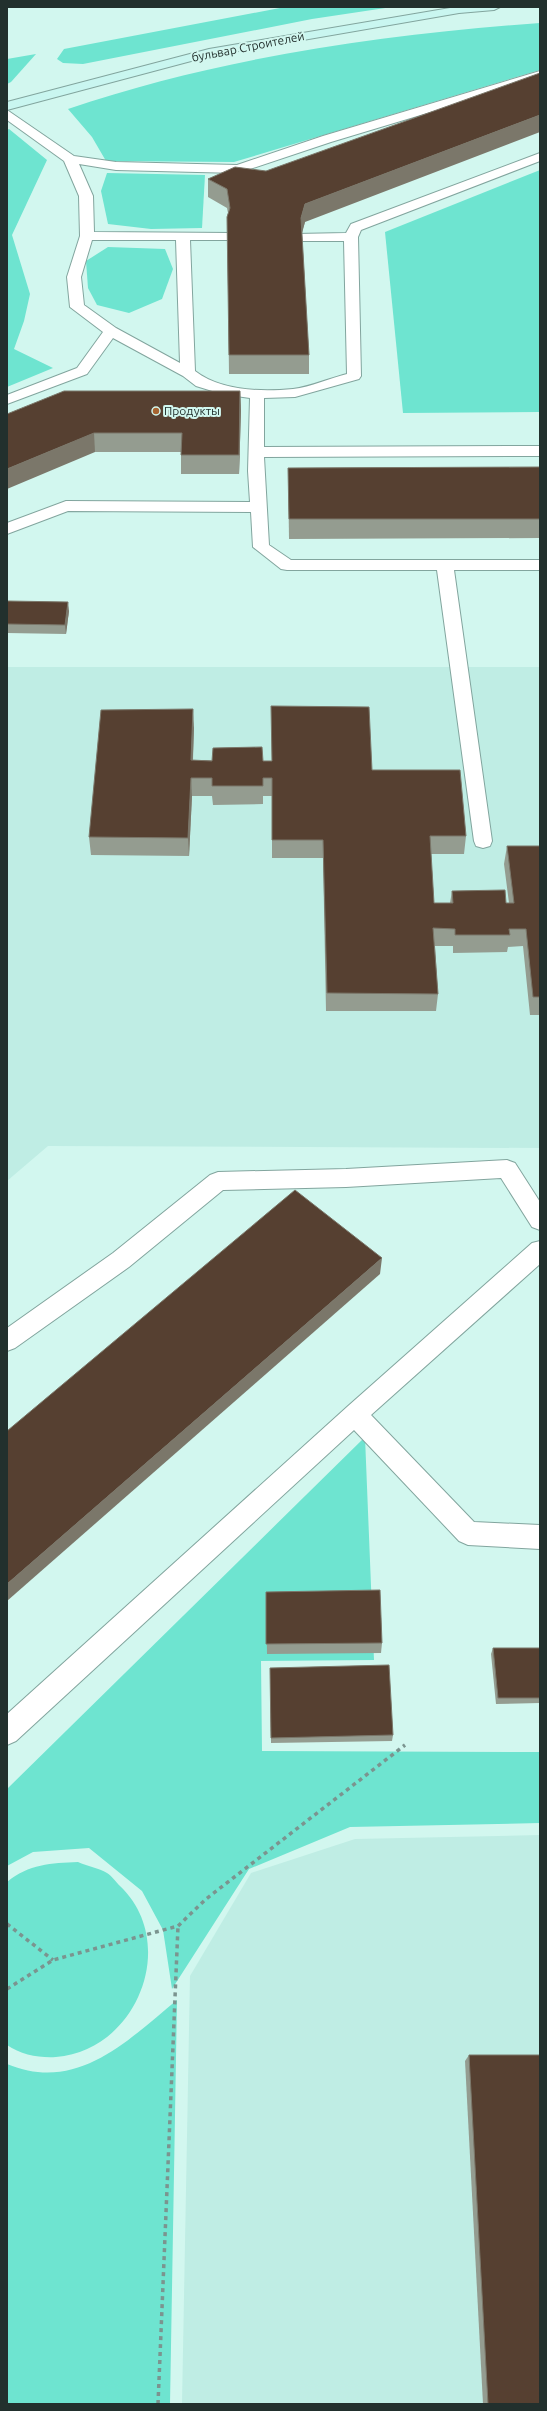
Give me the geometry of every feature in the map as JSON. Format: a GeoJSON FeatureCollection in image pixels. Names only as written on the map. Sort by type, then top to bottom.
{"type":"FeatureCollection","features":[{"type":"Feature","properties":{"kind":"street","name":"бульвар Строителей"},"geometry":{"type":"LineString","coordinates":[[7,106],[209,53],[459,10],[494,7]]}},
{"type":"Feature","properties":{"kind":"lane"},"geometry":{"type":"LineString","coordinates":[[7,114],[70,159],[116,166],[238,169],[327,139],[540,75]]}},
{"type":"Feature","properties":{"kind":"lane"},"geometry":{"type":"LineString","coordinates":[[70,159],[86,196],[87,236],[74,277],[77,307],[111,331],[188,372],[201,383],[222,390],[257,394],[295,393],[354,376],[351,237],[356,227],[540,157]]}},
{"type":"Feature","properties":{"kind":"lane"},"geometry":{"type":"LineString","coordinates":[[87,236],[227,236]]}},
{"type":"Feature","properties":{"kind":"lane"},"geometry":{"type":"LineString","coordinates":[[183,236],[188,372]]}},
{"type":"Feature","properties":{"kind":"lane"},"geometry":{"type":"LineString","coordinates":[[301,236],[351,237]]}},
{"type":"Feature","properties":{"kind":"lane"},"geometry":{"type":"LineString","coordinates":[[7,400],[82,371],[111,331]]}},
{"type":"Feature","properties":{"kind":"lane"},"geometry":{"type":"LineString","coordinates":[[257,394],[258,452],[256,507],[261,547],[287,565],[540,565]]}},
{"type":"Feature","properties":{"kind":"lane"},"geometry":{"type":"LineString","coordinates":[[258,452],[540,451]]}},
{"type":"Feature","properties":{"kind":"lane"},"geometry":{"type":"LineString","coordinates":[[7,529],[66,506],[256,507]]}},
{"type":"Feature","properties":{"kind":"lane"},"geometry":{"type":"LineString","coordinates":[[445,566],[483,841]]}},
{"type":"Feature","properties":{"kind":"lane"},"geometry":{"type":"LineString","coordinates":[[7,1341],[121,1260],[218,1181],[346,1178],[507,1169],[540,1221]]}},
{"type":"Feature","properties":{"kind":"lane"},"geometry":{"type":"LineString","coordinates":[[7,1732],[355,1414],[540,1250]]}},
{"type":"Feature","properties":{"kind":"lane"},"geometry":{"type":"LineString","coordinates":[[355,1414],[468,1533],[540,1537]]}},
{"type":"Feature","properties":{"kind":"path"},"geometry":{"type":"LineString","coordinates":[[7,1989],[53,1960],[178,1926],[206,1899],[405,1746]]}},
{"type":"Feature","properties":{"kind":"path"},"geometry":{"type":"LineString","coordinates":[[7,1924],[53,1960]]}},
{"type":"Feature","properties":{"kind":"path"},"geometry":{"type":"LineString","coordinates":[[158,2404],[178,1926]]}},
{"type":"Feature","properties":{"kind":"shaded area"},"geometry":{"type":"Polygon","coordinates":[[[7,667],[540,667],[540,1148],[48,1146],[7,1181],[7,667]]]}},
{"type":"Feature","properties":{"kind":"shaded area"},"geometry":{"type":"Polygon","coordinates":[[[540,1835],[540,2404],[182,2404],[190,1976],[251,1873],[355,1839],[540,1835]]]}},
{"type":"Feature","properties":{"kind":"green space"},"geometry":{"type":"Polygon","coordinates":[[[285,7],[392,7],[312,19],[83,64],[63,63],[57,59],[64,49],[285,7]]]}},
{"type":"Feature","properties":{"kind":"green space"},"geometry":{"type":"Polygon","coordinates":[[[540,23],[540,70],[234,162],[106,161],[92,137],[68,109],[125,91],[183,76],[242,62],[301,51],[421,34],[540,23]]]}},
{"type":"Feature","properties":{"kind":"green space"},"geometry":{"type":"Polygon","coordinates":[[[36,54],[11,82],[7,84],[7,59],[36,54]]]}},
{"type":"Feature","properties":{"kind":"green space"},"geometry":{"type":"Polygon","coordinates":[[[9,129],[47,160],[12,235],[30,294],[24,321],[14,349],[53,368],[7,387],[7,130],[9,129]]]}},
{"type":"Feature","properties":{"kind":"green space"},"geometry":{"type":"Polygon","coordinates":[[[540,170],[540,412],[403,413],[385,232],[540,170]]]}},
{"type":"Feature","properties":{"kind":"green space"},"geometry":{"type":"Polygon","coordinates":[[[107,173],[205,175],[202,228],[151,229],[108,224],[101,191],[107,173]]]}},
{"type":"Feature","properties":{"kind":"green space"},"geometry":{"type":"Polygon","coordinates":[[[108,247],[165,249],[173,269],[162,299],[129,313],[97,305],[88,288],[86,261],[108,247]]]}},
{"type":"Feature","properties":{"kind":"green space"},"geometry":{"type":"Polygon","coordinates":[[[365,1437],[374,1660],[261,1661],[262,1751],[540,1752],[540,1823],[350,1827],[249,1869],[172,1989],[163,1930],[142,1891],[89,1848],[33,1852],[7,1866],[7,1789],[365,1437]]]}},
{"type":"Feature","properties":{"kind":"green space"},"geometry":{"type":"Polygon","coordinates":[[[78,1862],[109,1874],[138,1909],[147,1936],[147,1964],[141,1991],[128,2015],[109,2036],[84,2050],[56,2057],[31,2055],[18,2051],[7,2045],[7,1882],[15,1876],[32,1868],[49,1864],[78,1862]]]}},
{"type":"Feature","properties":{"kind":"green space"},"geometry":{"type":"Polygon","coordinates":[[[177,2000],[170,2404],[7,2404],[7,2064],[32,2071],[56,2072],[78,2068],[99,2059],[119,2046],[139,2032],[177,2000]]]}},
{"type":"Feature","properties":{"kind":"building"},"geometry":{"type":"Polygon","coordinates":[[[540,73],[540,115],[305,204],[301,218],[309,355],[229,355],[227,217],[230,208],[227,189],[208,179],[235,167],[266,171],[540,73]]]}},
{"type":"Feature","properties":{"kind":"building"},"geometry":{"type":"Polygon","coordinates":[[[64,391],[240,391],[239,455],[181,455],[182,433],[94,433],[7,469],[7,414],[64,391]]]}},
{"type":"Feature","properties":{"kind":"building"},"geometry":{"type":"Polygon","coordinates":[[[540,467],[540,519],[289,519],[288,468],[540,467]]]}},
{"type":"Feature","properties":{"kind":"building"},"geometry":{"type":"Polygon","coordinates":[[[7,601],[68,602],[65,625],[7,624],[7,601]]]}},
{"type":"Feature","properties":{"kind":"building"},"geometry":{"type":"Polygon","coordinates":[[[271,706],[369,707],[372,770],[460,770],[466,836],[430,836],[434,903],[453,903],[452,891],[505,890],[506,903],[514,903],[507,846],[540,846],[540,997],[533,997],[526,929],[509,929],[510,935],[455,935],[455,929],[433,928],[438,994],[327,993],[323,840],[272,840],[272,778],[263,778],[263,786],[212,786],[212,778],[191,778],[188,838],[89,837],[101,710],[193,709],[191,760],[212,761],[213,748],[262,747],[263,761],[272,761],[271,706]]]}},
{"type":"Feature","properties":{"kind":"building"},"geometry":{"type":"Polygon","coordinates":[[[295,1190],[382,1258],[7,1584],[7,1431],[295,1190]]]}},
{"type":"Feature","properties":{"kind":"building"},"geometry":{"type":"Polygon","coordinates":[[[380,1590],[382,1643],[266,1644],[266,1592],[380,1590]]]}},
{"type":"Feature","properties":{"kind":"building"},"geometry":{"type":"Polygon","coordinates":[[[493,1648],[540,1648],[540,1698],[498,1698],[493,1648]]]}},
{"type":"Feature","properties":{"kind":"building"},"geometry":{"type":"Polygon","coordinates":[[[389,1665],[393,1735],[271,1738],[270,1668],[389,1665]]]}},
{"type":"Feature","properties":{"kind":"building"},"geometry":{"type":"Polygon","coordinates":[[[469,2055],[540,2055],[540,2404],[488,2404],[469,2055]]]}},
{"type":"Feature","properties":{"kind":"place","name":"Продукты"},"geometry":{"type":"Point","coordinates":[156,411]}}]}
